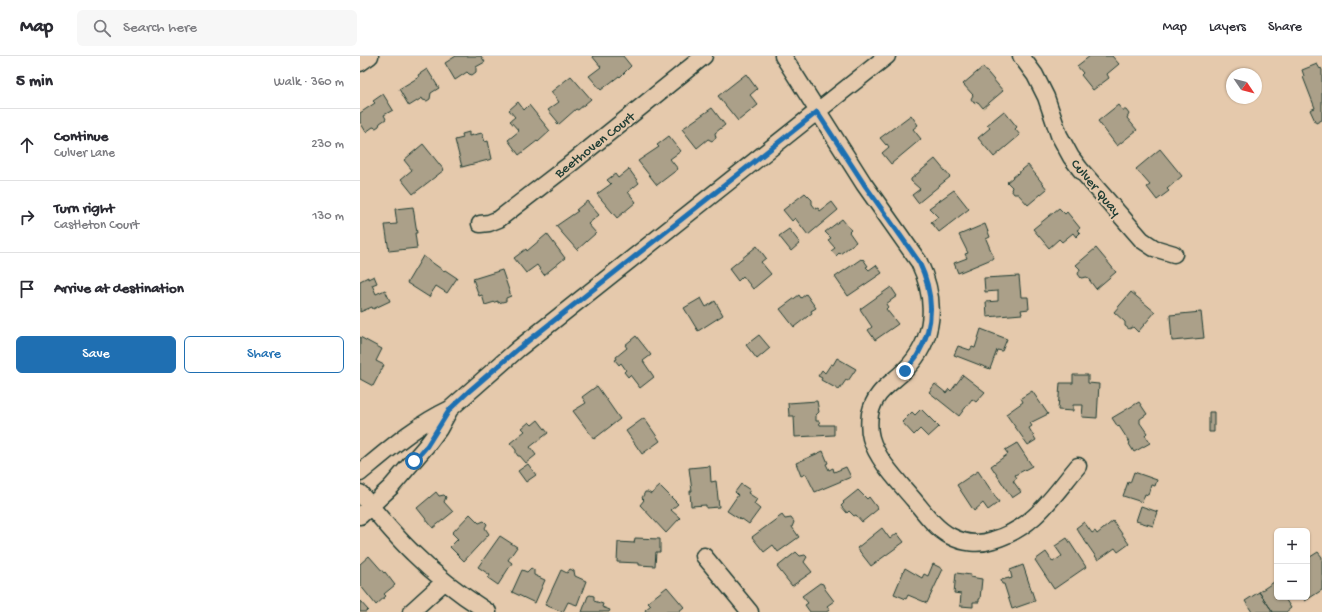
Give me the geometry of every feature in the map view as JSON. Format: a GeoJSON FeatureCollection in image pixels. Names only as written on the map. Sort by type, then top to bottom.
{"type":"FeatureCollection","features":[{"type":"Feature","properties":{"kind":"street"},"geometry":{"type":"LineString","coordinates":[[360,63],[370,56]]}},
{"type":"Feature","properties":{"kind":"street","name":"Beethoven Court"},"geometry":{"type":"LineString","coordinates":[[480,224],[489,223],[499,219],[570,165],[704,56]]}},
{"type":"Feature","properties":{"kind":"street"},"geometry":{"type":"LineString","coordinates":[[783,56],[817,112],[864,184],[919,262],[929,289],[931,307],[929,325],[924,342],[918,354],[905,371],[883,389],[875,400],[870,414],[869,428],[871,439],[886,467],[936,526],[948,535],[959,540],[974,543],[987,542],[1019,530],[1040,512],[1078,466]]}},
{"type":"Feature","properties":{"kind":"street"},"geometry":{"type":"LineString","coordinates":[[365,511],[391,487],[427,446],[450,409],[518,349],[887,56]]}},
{"type":"Feature","properties":{"kind":"street","name":"Culver Quay"},"geometry":{"type":"LineString","coordinates":[[1021,56],[1035,75],[1046,97],[1059,135],[1071,157],[1080,169],[1142,240],[1154,248],[1174,254]]}},
{"type":"Feature","properties":{"kind":"street"},"geometry":{"type":"LineString","coordinates":[[360,473],[411,430],[432,417],[450,409]]}},
{"type":"Feature","properties":{"kind":"street"},"geometry":{"type":"LineString","coordinates":[[360,493],[365,511],[444,582],[488,612]]}},
{"type":"Feature","properties":{"kind":"street"},"geometry":{"type":"LineString","coordinates":[[704,556],[746,611]]}},
{"type":"Feature","properties":{"kind":"street"},"geometry":{"type":"LineString","coordinates":[[411,612],[444,582]]}},
{"type":"Feature","properties":{"kind":"building"},"geometry":{"type":"Polygon","coordinates":[[[456,56],[481,56],[485,62],[476,67],[476,72],[472,75],[467,72],[455,80],[445,63],[456,56]]]}},
{"type":"Feature","properties":{"kind":"building"},"geometry":{"type":"Polygon","coordinates":[[[592,56],[623,56],[631,66],[620,77],[619,76],[601,90],[589,76],[601,67],[592,56]]]}},
{"type":"Feature","properties":{"kind":"building"},"geometry":{"type":"Polygon","coordinates":[[[1090,56],[1112,56],[1119,64],[1107,74],[1109,78],[1093,90],[1081,75],[1083,73],[1077,66],[1090,56]]]}},
{"type":"Feature","properties":{"kind":"building"},"geometry":{"type":"Polygon","coordinates":[[[1317,64],[1322,70],[1322,120],[1316,123],[1310,110],[1315,108],[1303,77],[1302,70],[1317,64]]]}},
{"type":"Feature","properties":{"kind":"building"},"geometry":{"type":"Polygon","coordinates":[[[983,67],[1003,91],[983,108],[978,102],[974,103],[971,99],[973,95],[963,84],[983,67]]]}},
{"type":"Feature","properties":{"kind":"building"},"geometry":{"type":"Polygon","coordinates":[[[427,69],[439,88],[431,93],[430,99],[427,101],[423,100],[422,98],[409,106],[399,89],[419,77],[418,75],[427,69]]]}},
{"type":"Feature","properties":{"kind":"building"},"geometry":{"type":"Polygon","coordinates":[[[746,74],[757,89],[750,95],[758,105],[738,121],[718,96],[746,74]]]}},
{"type":"Feature","properties":{"kind":"building"},"geometry":{"type":"Polygon","coordinates":[[[571,76],[591,99],[578,110],[576,109],[558,125],[556,123],[558,122],[548,110],[559,102],[551,92],[571,76]]]}},
{"type":"Feature","properties":{"kind":"building"},"geometry":{"type":"Polygon","coordinates":[[[383,94],[393,110],[384,115],[386,119],[380,123],[379,126],[376,128],[373,127],[366,132],[360,122],[360,113],[375,103],[373,101],[383,94]]]}},
{"type":"Feature","properties":{"kind":"building"},"geometry":{"type":"Polygon","coordinates":[[[518,102],[524,110],[529,105],[550,131],[538,142],[537,141],[519,155],[508,140],[519,131],[510,121],[515,117],[509,110],[518,102]]]}},
{"type":"Feature","properties":{"kind":"building"},"geometry":{"type":"Polygon","coordinates":[[[1118,105],[1122,110],[1126,110],[1129,114],[1127,118],[1137,130],[1117,146],[1098,121],[1118,105]]]}},
{"type":"Feature","properties":{"kind":"building"},"geometry":{"type":"Polygon","coordinates":[[[712,108],[725,125],[715,133],[716,138],[712,141],[708,139],[697,148],[682,129],[712,108]]]}},
{"type":"Feature","properties":{"kind":"building"},"geometry":{"type":"Polygon","coordinates":[[[1004,111],[1017,127],[1015,129],[1020,135],[994,157],[978,138],[990,128],[987,125],[1004,111]]]}},
{"type":"Feature","properties":{"kind":"building"},"geometry":{"type":"Polygon","coordinates":[[[911,115],[918,125],[913,129],[921,139],[891,164],[882,153],[889,147],[880,138],[911,115]]]}},
{"type":"Feature","properties":{"kind":"building"},"geometry":{"type":"Polygon","coordinates":[[[469,132],[469,136],[482,133],[485,142],[488,141],[492,159],[462,167],[455,140],[463,138],[462,134],[469,132]]]}},
{"type":"Feature","properties":{"kind":"building"},"geometry":{"type":"Polygon","coordinates":[[[669,136],[681,151],[670,159],[678,169],[657,185],[638,161],[659,147],[657,145],[669,136]]]}},
{"type":"Feature","properties":{"kind":"building"},"geometry":{"type":"Polygon","coordinates":[[[423,144],[444,170],[413,194],[401,179],[412,170],[404,160],[423,144]]]}},
{"type":"Feature","properties":{"kind":"building"},"geometry":{"type":"Polygon","coordinates":[[[1160,149],[1182,176],[1167,189],[1169,191],[1157,200],[1147,187],[1150,185],[1136,169],[1160,149]]]}},
{"type":"Feature","properties":{"kind":"building"},"geometry":{"type":"Polygon","coordinates":[[[935,159],[950,177],[918,203],[912,195],[920,189],[911,181],[911,179],[935,159]]]}},
{"type":"Feature","properties":{"kind":"building"},"geometry":{"type":"Polygon","coordinates":[[[1028,165],[1047,189],[1028,205],[1018,194],[1014,194],[1011,190],[1012,187],[1007,182],[1028,165]]]}},
{"type":"Feature","properties":{"kind":"building"},"geometry":{"type":"Polygon","coordinates":[[[629,169],[639,183],[628,192],[636,202],[617,218],[597,194],[611,184],[607,180],[615,174],[618,178],[629,169]]]}},
{"type":"Feature","properties":{"kind":"building"},"geometry":{"type":"Polygon","coordinates":[[[954,190],[969,209],[939,232],[931,222],[938,217],[929,208],[954,190]]]}},
{"type":"Feature","properties":{"kind":"building"},"geometry":{"type":"Polygon","coordinates":[[[805,193],[812,200],[812,204],[816,209],[818,208],[820,211],[832,202],[838,210],[808,235],[795,218],[792,221],[783,210],[805,193]]]}},
{"type":"Feature","properties":{"kind":"building"},"geometry":{"type":"Polygon","coordinates":[[[587,201],[599,215],[588,224],[596,233],[577,250],[556,226],[578,211],[576,210],[587,201]]]}},
{"type":"Feature","properties":{"kind":"building"},"geometry":{"type":"Polygon","coordinates":[[[413,207],[417,233],[415,233],[417,248],[389,251],[385,225],[397,224],[395,209],[413,207]]]}},
{"type":"Feature","properties":{"kind":"building"},"geometry":{"type":"Polygon","coordinates":[[[1059,208],[1065,214],[1067,212],[1080,228],[1077,230],[1080,233],[1076,237],[1073,233],[1062,242],[1059,239],[1049,248],[1033,229],[1059,208]]]}},
{"type":"Feature","properties":{"kind":"building"},"geometry":{"type":"Polygon","coordinates":[[[842,219],[851,230],[849,232],[856,242],[836,256],[831,251],[835,248],[828,240],[831,238],[825,232],[842,219]]]}},
{"type":"Feature","properties":{"kind":"building"},"geometry":{"type":"Polygon","coordinates":[[[985,224],[990,237],[986,239],[994,258],[958,273],[954,263],[967,258],[965,254],[968,253],[959,235],[985,224]]]}},
{"type":"Feature","properties":{"kind":"building"},"geometry":{"type":"Polygon","coordinates":[[[789,229],[800,243],[791,251],[779,236],[789,229]]]}},
{"type":"Feature","properties":{"kind":"building"},"geometry":{"type":"Polygon","coordinates":[[[547,234],[565,258],[544,275],[537,265],[526,273],[514,258],[526,249],[527,251],[547,234]]]}},
{"type":"Feature","properties":{"kind":"building"},"geometry":{"type":"Polygon","coordinates":[[[757,246],[766,258],[761,262],[771,274],[753,289],[743,276],[738,281],[729,269],[757,246]]]}},
{"type":"Feature","properties":{"kind":"building"},"geometry":{"type":"Polygon","coordinates":[[[1096,248],[1116,272],[1096,289],[1087,277],[1081,278],[1078,274],[1080,269],[1076,265],[1096,248]]]}},
{"type":"Feature","properties":{"kind":"building"},"geometry":{"type":"Polygon","coordinates":[[[423,256],[457,278],[447,293],[436,286],[429,297],[407,283],[423,256]]]}},
{"type":"Feature","properties":{"kind":"building"},"geometry":{"type":"Polygon","coordinates":[[[863,259],[869,270],[876,265],[882,273],[848,296],[835,277],[863,259]]]}},
{"type":"Feature","properties":{"kind":"building"},"geometry":{"type":"Polygon","coordinates":[[[502,270],[511,296],[506,298],[506,301],[498,303],[498,301],[485,305],[482,295],[479,296],[473,279],[502,270]]]}},
{"type":"Feature","properties":{"kind":"building"},"geometry":{"type":"Polygon","coordinates":[[[374,276],[377,283],[372,285],[376,294],[385,290],[390,301],[373,309],[372,307],[360,312],[360,281],[374,276]]]}},
{"type":"Feature","properties":{"kind":"building"},"geometry":{"type":"Polygon","coordinates":[[[1019,276],[1021,297],[1028,297],[1029,309],[1021,310],[1022,314],[987,317],[986,302],[998,301],[998,291],[985,292],[984,278],[1019,276]]]}},
{"type":"Feature","properties":{"kind":"building"},"geometry":{"type":"Polygon","coordinates":[[[891,287],[897,296],[886,304],[888,307],[886,309],[898,324],[875,340],[868,330],[872,327],[860,309],[891,287]]]}},
{"type":"Feature","properties":{"kind":"building"},"geometry":{"type":"Polygon","coordinates":[[[1131,292],[1155,312],[1138,332],[1133,327],[1129,329],[1125,326],[1125,322],[1114,312],[1131,292]]]}},
{"type":"Feature","properties":{"kind":"building"},"geometry":{"type":"Polygon","coordinates":[[[806,294],[816,308],[794,327],[780,309],[799,295],[801,298],[806,294]]]}},
{"type":"Feature","properties":{"kind":"building"},"geometry":{"type":"Polygon","coordinates":[[[701,298],[706,307],[715,301],[723,315],[698,331],[684,308],[701,298]]]}},
{"type":"Feature","properties":{"kind":"building"},"geometry":{"type":"Polygon","coordinates":[[[1201,312],[1204,338],[1172,341],[1170,315],[1201,312]]]}},
{"type":"Feature","properties":{"kind":"building"},"geometry":{"type":"Polygon","coordinates":[[[981,329],[1007,339],[1002,351],[997,350],[990,369],[954,355],[958,346],[970,350],[972,347],[975,348],[981,329]]]}},
{"type":"Feature","properties":{"kind":"building"},"geometry":{"type":"Polygon","coordinates":[[[759,335],[770,348],[757,359],[746,345],[759,335]]]}},
{"type":"Feature","properties":{"kind":"building"},"geometry":{"type":"Polygon","coordinates":[[[636,336],[651,355],[643,361],[654,377],[640,388],[630,375],[628,377],[624,372],[626,370],[621,363],[619,365],[615,360],[617,359],[616,357],[627,348],[625,345],[636,336]]]}},
{"type":"Feature","properties":{"kind":"building"},"geometry":{"type":"Polygon","coordinates":[[[360,337],[382,349],[376,361],[384,365],[373,386],[360,379],[360,337]]]}},
{"type":"Feature","properties":{"kind":"building"},"geometry":{"type":"Polygon","coordinates":[[[837,358],[856,369],[848,381],[846,380],[839,390],[821,380],[822,378],[818,376],[822,370],[825,373],[831,364],[833,365],[837,358]]]}},
{"type":"Feature","properties":{"kind":"building"},"geometry":{"type":"Polygon","coordinates":[[[963,375],[985,392],[976,402],[972,399],[959,416],[929,392],[935,384],[946,393],[949,389],[951,391],[963,375]]]}},
{"type":"Feature","properties":{"kind":"building"},"geometry":{"type":"Polygon","coordinates":[[[1073,375],[1088,375],[1088,383],[1099,384],[1097,418],[1082,417],[1083,405],[1073,405],[1073,411],[1058,410],[1060,383],[1073,383],[1073,375]]]}},
{"type":"Feature","properties":{"kind":"building"},"geometry":{"type":"Polygon","coordinates":[[[597,386],[620,419],[594,439],[573,411],[586,403],[582,397],[597,386]]]}},
{"type":"Feature","properties":{"kind":"building"},"geometry":{"type":"Polygon","coordinates":[[[1032,391],[1048,414],[1030,423],[1032,426],[1029,428],[1036,440],[1028,445],[1006,414],[1023,402],[1021,398],[1032,391]]]}},
{"type":"Feature","properties":{"kind":"building"},"geometry":{"type":"Polygon","coordinates":[[[817,401],[819,412],[816,415],[816,421],[819,421],[820,425],[834,425],[834,435],[795,437],[794,416],[789,416],[788,403],[817,401]]]}},
{"type":"Feature","properties":{"kind":"building"},"geometry":{"type":"Polygon","coordinates":[[[1139,402],[1147,414],[1140,419],[1140,423],[1147,433],[1145,435],[1150,443],[1134,452],[1119,426],[1118,427],[1112,418],[1139,402]]]}},
{"type":"Feature","properties":{"kind":"building"},"geometry":{"type":"Polygon","coordinates":[[[921,409],[939,427],[928,437],[920,429],[914,435],[902,422],[912,412],[915,415],[921,409]]]}},
{"type":"Feature","properties":{"kind":"building"},"geometry":{"type":"Polygon","coordinates":[[[1209,412],[1214,412],[1214,432],[1209,432],[1209,412]]]}},
{"type":"Feature","properties":{"kind":"building"},"geometry":{"type":"Polygon","coordinates":[[[644,418],[660,441],[642,454],[626,431],[644,418]]]}},
{"type":"Feature","properties":{"kind":"building"},"geometry":{"type":"Polygon","coordinates":[[[538,420],[548,433],[530,447],[536,455],[526,463],[520,456],[518,456],[516,450],[510,443],[525,431],[522,428],[529,422],[532,425],[538,420]]]}},
{"type":"Feature","properties":{"kind":"building"},"geometry":{"type":"Polygon","coordinates":[[[1017,443],[1032,466],[1015,475],[1017,478],[1013,481],[1021,492],[1012,498],[991,466],[1008,454],[1005,450],[1017,443]]]}},
{"type":"Feature","properties":{"kind":"building"},"geometry":{"type":"Polygon","coordinates":[[[823,451],[829,470],[833,468],[834,472],[846,467],[851,477],[815,492],[806,474],[801,476],[796,463],[823,451]]]}},
{"type":"Feature","properties":{"kind":"building"},"geometry":{"type":"Polygon","coordinates":[[[528,464],[536,475],[526,482],[518,471],[528,464]]]}},
{"type":"Feature","properties":{"kind":"building"},"geometry":{"type":"Polygon","coordinates":[[[710,466],[711,482],[716,481],[719,507],[706,508],[706,505],[691,506],[690,491],[692,491],[689,468],[710,466]]]}},
{"type":"Feature","properties":{"kind":"building"},"geometry":{"type":"Polygon","coordinates":[[[978,471],[999,502],[988,510],[983,503],[974,511],[957,485],[978,471]]]}},
{"type":"Feature","properties":{"kind":"building"},"geometry":{"type":"Polygon","coordinates":[[[1134,472],[1157,480],[1155,486],[1151,485],[1148,495],[1145,494],[1142,502],[1123,496],[1128,482],[1130,483],[1134,472]]]}},
{"type":"Feature","properties":{"kind":"building"},"geometry":{"type":"Polygon","coordinates":[[[741,484],[750,490],[748,493],[757,499],[754,504],[760,509],[749,524],[727,511],[738,495],[735,492],[741,484]]]}},
{"type":"Feature","properties":{"kind":"building"},"geometry":{"type":"Polygon","coordinates":[[[660,486],[678,504],[671,510],[680,518],[666,533],[640,505],[644,500],[642,498],[645,492],[651,494],[660,486]]]}},
{"type":"Feature","properties":{"kind":"building"},"geometry":{"type":"Polygon","coordinates":[[[858,490],[867,499],[869,497],[878,509],[862,522],[856,515],[854,516],[849,511],[847,513],[841,506],[844,503],[843,502],[858,490]]]}},
{"type":"Feature","properties":{"kind":"building"},"geometry":{"type":"Polygon","coordinates":[[[436,492],[439,496],[444,495],[446,497],[444,502],[453,512],[433,528],[417,508],[436,492]]]}},
{"type":"Feature","properties":{"kind":"building"},"geometry":{"type":"Polygon","coordinates":[[[1141,506],[1158,512],[1153,526],[1136,521],[1141,506]]]}},
{"type":"Feature","properties":{"kind":"building"},"geometry":{"type":"Polygon","coordinates":[[[470,514],[479,523],[484,521],[487,524],[485,528],[489,534],[464,561],[450,547],[458,539],[452,533],[470,514]]]}},
{"type":"Feature","properties":{"kind":"building"},"geometry":{"type":"Polygon","coordinates":[[[782,515],[785,519],[791,518],[794,522],[792,527],[799,537],[778,552],[773,545],[764,552],[752,537],[782,515]]]}},
{"type":"Feature","properties":{"kind":"building"},"geometry":{"type":"Polygon","coordinates":[[[1113,521],[1129,544],[1118,552],[1115,548],[1098,560],[1076,528],[1084,522],[1092,533],[1095,531],[1097,534],[1113,521]]]}},
{"type":"Feature","properties":{"kind":"building"},"geometry":{"type":"Polygon","coordinates":[[[882,528],[890,539],[897,533],[904,542],[871,566],[857,548],[882,528]]]}},
{"type":"Feature","properties":{"kind":"building"},"geometry":{"type":"Polygon","coordinates":[[[500,536],[517,547],[508,560],[512,563],[498,585],[488,578],[490,575],[478,567],[500,536]]]}},
{"type":"Feature","properties":{"kind":"building"},"geometry":{"type":"Polygon","coordinates":[[[635,538],[660,539],[660,552],[656,552],[655,566],[639,565],[639,563],[617,562],[618,542],[634,543],[635,538]]]}},
{"type":"Feature","properties":{"kind":"building"},"geometry":{"type":"Polygon","coordinates":[[[1067,538],[1086,567],[1054,589],[1035,560],[1046,552],[1053,562],[1062,556],[1055,546],[1067,538]]]}},
{"type":"Feature","properties":{"kind":"building"},"geometry":{"type":"Polygon","coordinates":[[[796,552],[800,556],[805,555],[807,557],[804,562],[812,572],[792,586],[777,567],[796,552]]]}},
{"type":"Feature","properties":{"kind":"building"},"geometry":{"type":"Polygon","coordinates":[[[1318,552],[1322,557],[1322,590],[1310,598],[1310,564],[1310,557],[1318,552]]]}},
{"type":"Feature","properties":{"kind":"building"},"geometry":{"type":"Polygon","coordinates":[[[369,556],[384,573],[385,572],[395,585],[384,594],[386,596],[376,605],[360,585],[360,564],[369,556]]]}},
{"type":"Feature","properties":{"kind":"building"},"geometry":{"type":"Polygon","coordinates":[[[933,564],[943,569],[927,603],[908,595],[906,599],[894,594],[905,568],[922,578],[924,574],[928,576],[933,564]]]}},
{"type":"Feature","properties":{"kind":"building"},"geometry":{"type":"Polygon","coordinates":[[[1023,565],[1035,601],[1012,609],[1004,584],[1002,584],[1001,580],[1012,578],[1010,570],[1023,565]]]}},
{"type":"Feature","properties":{"kind":"building"},"geometry":{"type":"Polygon","coordinates":[[[531,568],[534,570],[534,575],[545,580],[535,603],[512,592],[522,570],[527,572],[531,568]]]}},
{"type":"Feature","properties":{"kind":"building"},"geometry":{"type":"Polygon","coordinates":[[[570,569],[574,571],[575,576],[586,581],[577,605],[568,602],[563,612],[545,605],[561,570],[567,573],[570,569]]]}},
{"type":"Feature","properties":{"kind":"building"},"geometry":{"type":"Polygon","coordinates":[[[956,573],[971,575],[970,577],[982,579],[980,599],[979,602],[973,602],[973,607],[960,606],[961,594],[954,593],[956,573]]]}},
{"type":"Feature","properties":{"kind":"building"},"geometry":{"type":"Polygon","coordinates":[[[1274,582],[1274,600],[1286,600],[1291,608],[1286,612],[1273,612],[1259,592],[1274,582]]]}},
{"type":"Feature","properties":{"kind":"building"},"geometry":{"type":"Polygon","coordinates":[[[820,583],[823,584],[834,601],[827,606],[830,610],[826,612],[810,612],[805,605],[808,603],[802,596],[820,583]]]}},
{"type":"Feature","properties":{"kind":"building"},"geometry":{"type":"Polygon","coordinates":[[[667,587],[684,607],[678,612],[646,612],[645,610],[651,605],[648,602],[667,587]]]}},
{"type":"Feature","properties":{"kind":"building"},"geometry":{"type":"Polygon","coordinates":[[[1259,592],[1273,612],[1252,612],[1245,601],[1259,592]]]}},
{"type":"Feature","properties":{"kind":"building"},"geometry":{"type":"Polygon","coordinates":[[[588,596],[594,596],[594,601],[603,604],[602,607],[610,610],[609,612],[582,612],[588,596]]]}},
{"type":"Feature","properties":{"kind":"building"},"geometry":{"type":"Polygon","coordinates":[[[360,601],[368,610],[366,612],[360,612],[360,601]]]}},
{"type":"Feature","properties":{"kind":"route"},"geometry":{"type":"LineString","coordinates":[[414,461],[439,429],[450,409],[468,392],[518,349],[817,112],[864,184],[919,262],[925,275],[929,289],[931,307],[929,325],[924,342],[918,354],[905,371]]}}]}
